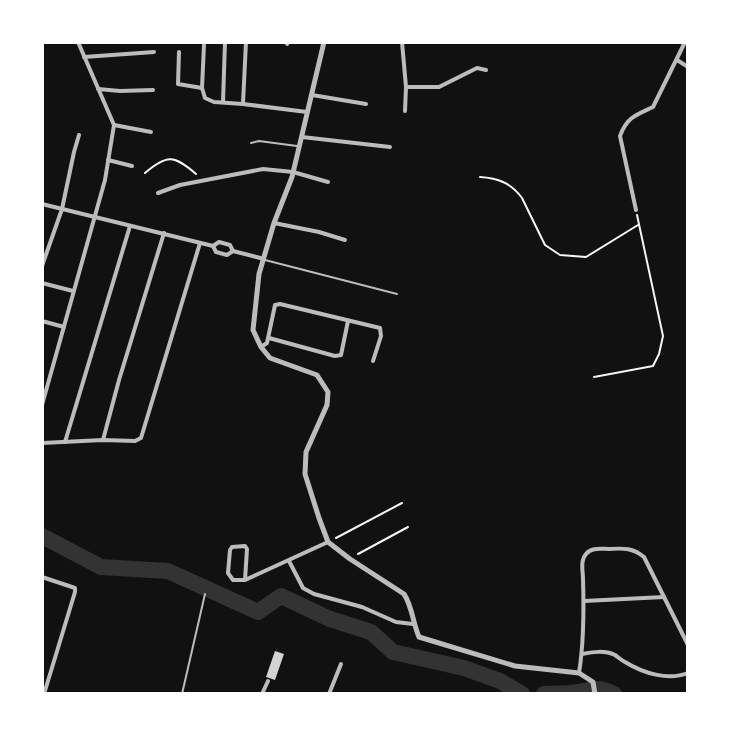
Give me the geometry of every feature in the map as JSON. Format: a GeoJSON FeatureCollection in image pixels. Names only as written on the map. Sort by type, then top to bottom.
{"type":"FeatureCollection","features":[{"type":"Feature","properties":{"kind":"street"},"geometry":{"type":"LineString","coordinates":[[42,405],[95,218],[114,125],[78,42]]}},
{"type":"Feature","properties":{"kind":"street"},"geometry":{"type":"LineString","coordinates":[[223,102],[225,42]]}},
{"type":"Feature","properties":{"kind":"street"},"geometry":{"type":"LineString","coordinates":[[243,104],[246,42]]}},
{"type":"Feature","properties":{"kind":"street"},"geometry":{"type":"LineString","coordinates":[[324,42],[293,172],[259,274],[253,330],[270,358],[317,375],[328,392],[327,405],[306,452],[305,474],[328,542],[404,594],[419,637],[515,666],[579,673],[593,682],[595,693]]}},
{"type":"Feature","properties":{"kind":"street"},"geometry":{"type":"LineString","coordinates":[[402,42],[405,111]]}},
{"type":"Feature","properties":{"kind":"street"},"geometry":{"type":"LineString","coordinates":[[636,210],[620,136],[624,124],[653,107],[685,42]]}},
{"type":"Feature","properties":{"kind":"street"},"geometry":{"type":"LineString","coordinates":[[204,45],[202,88],[205,98],[214,102],[308,112]]}},
{"type":"Feature","properties":{"kind":"street"},"geometry":{"type":"LineString","coordinates":[[84,57],[154,52]]}},
{"type":"Feature","properties":{"kind":"street"},"geometry":{"type":"LineString","coordinates":[[179,52],[178,84],[202,88]]}},
{"type":"Feature","properties":{"kind":"street"},"geometry":{"type":"LineString","coordinates":[[677,60],[688,67]]}},
{"type":"Feature","properties":{"kind":"street"},"geometry":{"type":"LineString","coordinates":[[406,87],[439,87],[477,68],[486,70]]}},
{"type":"Feature","properties":{"kind":"street"},"geometry":{"type":"LineString","coordinates":[[98,89],[153,90]]}},
{"type":"Feature","properties":{"kind":"street"},"geometry":{"type":"LineString","coordinates":[[312,95],[366,104]]}},
{"type":"Feature","properties":{"kind":"street"},"geometry":{"type":"LineString","coordinates":[[114,125],[151,132]]}},
{"type":"Feature","properties":{"kind":"street"},"geometry":{"type":"LineString","coordinates":[[42,266],[62,209],[79,135]]}},
{"type":"Feature","properties":{"kind":"street"},"geometry":{"type":"LineString","coordinates":[[302,137],[390,147]]}},
{"type":"Feature","properties":{"kind":"street"},"geometry":{"type":"LineString","coordinates":[[108,160],[132,166]]}},
{"type":"Feature","properties":{"kind":"street"},"geometry":{"type":"LineString","coordinates":[[158,193],[180,185],[263,169],[293,172],[328,182]]}},
{"type":"Feature","properties":{"kind":"street"},"geometry":{"type":"LineString","coordinates":[[42,204],[213,246],[219,242],[230,245],[233,251]]}},
{"type":"Feature","properties":{"kind":"street"},"geometry":{"type":"LineString","coordinates":[[274,223],[345,240]]}},
{"type":"Feature","properties":{"kind":"street"},"geometry":{"type":"LineString","coordinates":[[65,442],[130,225]]}},
{"type":"Feature","properties":{"kind":"street"},"geometry":{"type":"LineString","coordinates":[[103,440],[164,233]]}},
{"type":"Feature","properties":{"kind":"street"},"geometry":{"type":"LineString","coordinates":[[42,443],[135,441],[141,438],[200,243]]}},
{"type":"Feature","properties":{"kind":"street"},"geometry":{"type":"LineString","coordinates":[[213,246],[216,252],[227,255],[233,251],[264,259]]}},
{"type":"Feature","properties":{"kind":"street"},"geometry":{"type":"LineString","coordinates":[[42,283],[73,291]]}},
{"type":"Feature","properties":{"kind":"street"},"geometry":{"type":"LineString","coordinates":[[261,347],[269,338],[275,305],[280,304],[380,328],[381,336],[373,361]]}},
{"type":"Feature","properties":{"kind":"street"},"geometry":{"type":"LineString","coordinates":[[42,321],[64,327]]}},
{"type":"Feature","properties":{"kind":"street"},"geometry":{"type":"LineString","coordinates":[[269,338],[341,355],[348,321]]}},
{"type":"Feature","properties":{"kind":"street"},"geometry":{"type":"LineString","coordinates":[[245,580],[247,549],[245,546],[232,547],[228,573],[233,580],[245,580],[328,542]]}},
{"type":"Feature","properties":{"kind":"street"},"geometry":{"type":"LineString","coordinates":[[579,673],[584,601],[582,561],[593,549],[629,548],[644,557],[688,645]]}},
{"type":"Feature","properties":{"kind":"street"},"geometry":{"type":"LineString","coordinates":[[289,561],[303,588],[314,594],[362,607],[396,622],[413,624]]}},
{"type":"Feature","properties":{"kind":"street"},"geometry":{"type":"LineString","coordinates":[[42,577],[75,588],[44,694]]}},
{"type":"Feature","properties":{"kind":"street"},"geometry":{"type":"LineString","coordinates":[[584,601],[664,597]]}},
{"type":"Feature","properties":{"kind":"street"},"geometry":{"type":"LineString","coordinates":[[582,654],[614,654],[649,673],[664,676],[688,673]]}},
{"type":"Feature","properties":{"kind":"street"},"geometry":{"type":"LineString","coordinates":[[329,694],[341,664]]}},
{"type":"Feature","properties":{"kind":"street"},"geometry":{"type":"LineString","coordinates":[[262,694],[268,681]]}},
{"type":"Feature","properties":{"kind":"lane"},"geometry":{"type":"LineString","coordinates":[[251,143],[259,141],[300,146]]}},
{"type":"Feature","properties":{"kind":"lane"},"geometry":{"type":"LineString","coordinates":[[264,259],[397,294]]}},
{"type":"Feature","properties":{"kind":"lane"},"geometry":{"type":"LineString","coordinates":[[182,694],[205,594]]}},
{"type":"Feature","properties":{"kind":"path"},"geometry":{"type":"LineString","coordinates":[[145,173],[162,160],[176,159],[207,181]]}},
{"type":"Feature","properties":{"kind":"path"},"geometry":{"type":"LineString","coordinates":[[480,177],[501,180],[517,191],[545,245],[560,255],[586,257],[639,225]]}},
{"type":"Feature","properties":{"kind":"path"},"geometry":{"type":"LineString","coordinates":[[594,377],[653,366],[659,354],[663,336],[636,210]]}},
{"type":"Feature","properties":{"kind":"path"},"geometry":{"type":"LineString","coordinates":[[328,542],[402,503]]}},
{"type":"Feature","properties":{"kind":"path"},"geometry":{"type":"LineString","coordinates":[[350,559],[408,527]]}},
{"type":"Feature","properties":{"kind":"building"},"geometry":{"type":"Polygon","coordinates":[[[275,651],[284,654],[275,680],[266,677],[275,651]]]}},
{"type":"Feature","properties":{"kind":"waterway"},"geometry":{"type":"LineString","coordinates":[[42,536],[101,567],[168,571],[258,612],[281,596],[330,619],[371,632],[393,652],[464,668],[500,681],[522,694]]}},
{"type":"Feature","properties":{"kind":"waterway"},"geometry":{"type":"LineString","coordinates":[[544,694],[596,689],[614,694]]}}]}
